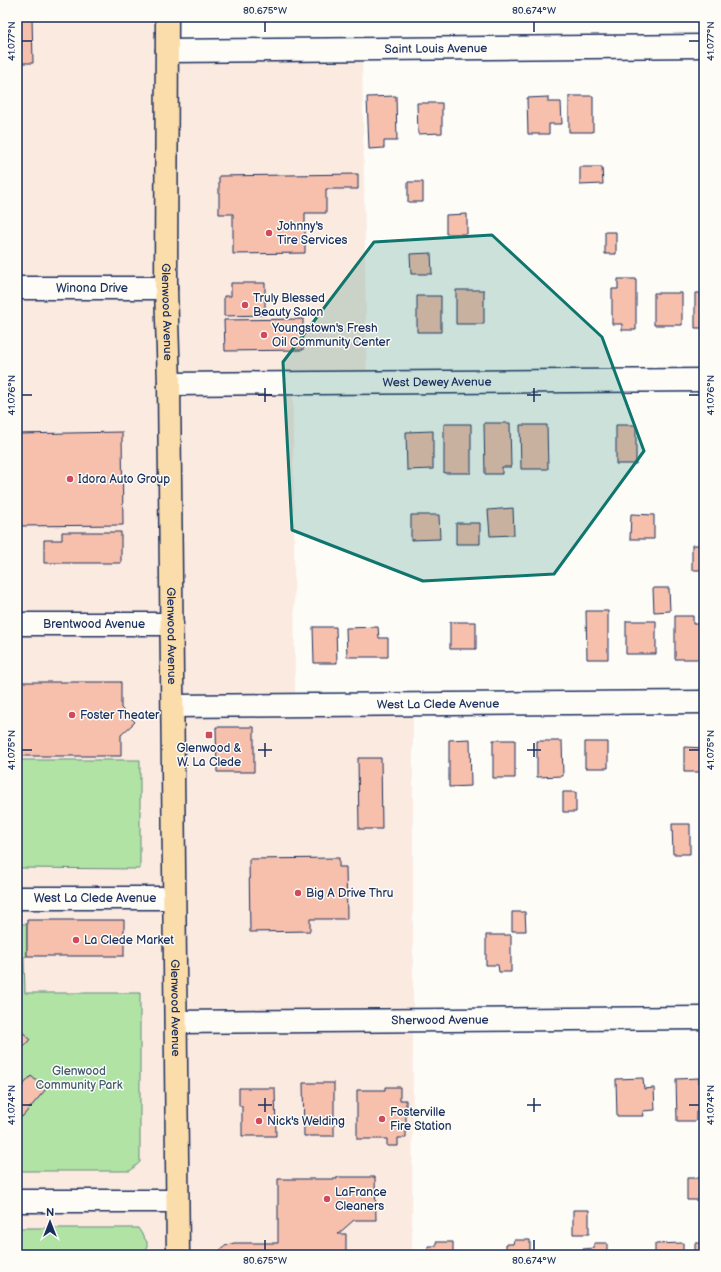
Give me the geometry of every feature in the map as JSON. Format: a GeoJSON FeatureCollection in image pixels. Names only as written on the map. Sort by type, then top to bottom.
{"type":"FeatureCollection","features":[{"type":"Feature","properties":{"kind":"main road","name":"Glenwood Avenue"},"geometry":{"type":"LineString","coordinates":[[167,17],[166,288],[169,384],[172,624],[178,1255]]}},
{"type":"Feature","properties":{"kind":"street","name":"Saint Louis Avenue"},"geometry":{"type":"LineString","coordinates":[[167,51],[704,46]]}},
{"type":"Feature","properties":{"kind":"street","name":"Winona Drive"},"geometry":{"type":"LineString","coordinates":[[17,288],[166,288]]}},
{"type":"Feature","properties":{"kind":"street","name":"West Dewey Avenue"},"geometry":{"type":"LineString","coordinates":[[169,384],[704,380]]}},
{"type":"Feature","properties":{"kind":"street","name":"Brentwood Avenue"},"geometry":{"type":"LineString","coordinates":[[17,624],[172,624]]}},
{"type":"Feature","properties":{"kind":"street","name":"West La Clede Avenue"},"geometry":{"type":"LineString","coordinates":[[173,706],[704,702]]}},
{"type":"Feature","properties":{"kind":"street","name":"West La Clede Avenue"},"geometry":{"type":"LineString","coordinates":[[17,898],[174,898]]}},
{"type":"Feature","properties":{"kind":"street","name":"Sherwood Avenue"},"geometry":{"type":"LineString","coordinates":[[176,1022],[704,1018]]}},
{"type":"Feature","properties":{"kind":"street"},"geometry":{"type":"LineString","coordinates":[[17,1201],[177,1201]]}},
{"type":"Feature","properties":{"kind":"highlighted area"},"geometry":{"type":"Polygon","coordinates":[[[492,235],[602,337],[644,451],[554,574],[423,581],[292,530],[283,362],[374,242],[492,235]]]}},
{"type":"Feature","properties":{"kind":"shaded area"},"geometry":{"type":"Polygon","coordinates":[[[17,17],[167,17],[167,50],[362,49],[367,383],[293,384],[295,705],[413,704],[412,1255],[17,1255],[17,17]]]}},
{"type":"Feature","properties":{"kind":"green space"},"geometry":{"type":"Polygon","coordinates":[[[17,760],[140,760],[140,869],[17,868],[17,760]]]}},
{"type":"Feature","properties":{"kind":"green space","name":"Glenwood Community Park"},"geometry":{"type":"Polygon","coordinates":[[[17,924],[27,924],[27,956],[24,957],[25,993],[140,993],[140,1162],[130,1171],[17,1171],[17,924]]]}},
{"type":"Feature","properties":{"kind":"green space"},"geometry":{"type":"Polygon","coordinates":[[[17,1228],[138,1228],[147,1242],[147,1255],[17,1255],[17,1228]]]}},
{"type":"Feature","properties":{"kind":"building"},"geometry":{"type":"Polygon","coordinates":[[[17,17],[32,17],[33,63],[17,63],[17,17]]]}},
{"type":"Feature","properties":{"kind":"building"},"geometry":{"type":"Polygon","coordinates":[[[396,96],[397,141],[384,141],[384,148],[369,149],[367,97],[396,96]]]}},
{"type":"Feature","properties":{"kind":"building"},"geometry":{"type":"Polygon","coordinates":[[[569,96],[593,96],[593,132],[569,132],[569,96]]]}},
{"type":"Feature","properties":{"kind":"building"},"geometry":{"type":"Polygon","coordinates":[[[548,97],[548,102],[561,102],[562,124],[549,124],[549,134],[528,134],[527,98],[548,97]]]}},
{"type":"Feature","properties":{"kind":"building"},"geometry":{"type":"Polygon","coordinates":[[[417,103],[442,103],[442,133],[418,134],[417,103]]]}},
{"type":"Feature","properties":{"kind":"building"},"geometry":{"type":"Polygon","coordinates":[[[580,167],[602,167],[603,184],[580,185],[580,167]]]}},
{"type":"Feature","properties":{"kind":"building","name":"Johnny's Tire Services"},"geometry":{"type":"Polygon","coordinates":[[[358,174],[358,189],[326,189],[326,213],[305,213],[305,253],[233,254],[233,214],[219,214],[219,176],[358,174]]]}},
{"type":"Feature","properties":{"kind":"building"},"geometry":{"type":"Polygon","coordinates":[[[408,182],[423,182],[423,202],[408,202],[408,182]]]}},
{"type":"Feature","properties":{"kind":"building"},"geometry":{"type":"Polygon","coordinates":[[[467,214],[467,234],[446,234],[446,215],[467,214]]]}},
{"type":"Feature","properties":{"kind":"building"},"geometry":{"type":"Polygon","coordinates":[[[605,232],[616,232],[616,254],[605,254],[605,232]]]}},
{"type":"Feature","properties":{"kind":"building"},"geometry":{"type":"Polygon","coordinates":[[[431,253],[432,274],[411,274],[410,254],[431,253]]]}},
{"type":"Feature","properties":{"kind":"building"},"geometry":{"type":"Polygon","coordinates":[[[618,279],[636,279],[636,330],[622,330],[622,324],[612,324],[612,289],[618,289],[618,279]]]}},
{"type":"Feature","properties":{"kind":"building","name":"Truly Blessed Beauty Salon"},"geometry":{"type":"Polygon","coordinates":[[[231,283],[265,283],[265,315],[224,316],[224,296],[231,296],[231,283]]]}},
{"type":"Feature","properties":{"kind":"building"},"geometry":{"type":"Polygon","coordinates":[[[456,290],[484,290],[484,324],[456,324],[456,290]]]}},
{"type":"Feature","properties":{"kind":"building"},"geometry":{"type":"Polygon","coordinates":[[[654,293],[682,293],[682,325],[654,325],[654,293]]]}},
{"type":"Feature","properties":{"kind":"building"},"geometry":{"type":"Polygon","coordinates":[[[695,293],[704,293],[704,328],[695,328],[695,293]]]}},
{"type":"Feature","properties":{"kind":"building"},"geometry":{"type":"Polygon","coordinates":[[[417,296],[441,296],[441,332],[417,332],[417,296]]]}},
{"type":"Feature","properties":{"kind":"building","name":"Youngstown's Fresh Oil Community Center"},"geometry":{"type":"Polygon","coordinates":[[[303,319],[303,350],[225,351],[224,320],[303,319]]]}},
{"type":"Feature","properties":{"kind":"building"},"geometry":{"type":"Polygon","coordinates":[[[484,423],[510,423],[511,467],[502,467],[502,474],[485,474],[484,423]]]}},
{"type":"Feature","properties":{"kind":"building"},"geometry":{"type":"Polygon","coordinates":[[[444,424],[471,424],[471,473],[444,473],[444,424]]]}},
{"type":"Feature","properties":{"kind":"building"},"geometry":{"type":"Polygon","coordinates":[[[520,425],[547,425],[548,469],[521,469],[520,425]]]}},
{"type":"Feature","properties":{"kind":"building"},"geometry":{"type":"Polygon","coordinates":[[[616,425],[636,425],[636,464],[616,464],[616,425]]]}},
{"type":"Feature","properties":{"kind":"building"},"geometry":{"type":"Polygon","coordinates":[[[433,431],[433,469],[407,470],[406,432],[433,431]]]}},
{"type":"Feature","properties":{"kind":"building","name":"Idora Auto Group"},"geometry":{"type":"Polygon","coordinates":[[[122,432],[123,525],[17,526],[17,434],[122,432]]]}},
{"type":"Feature","properties":{"kind":"building"},"geometry":{"type":"Polygon","coordinates":[[[513,508],[514,535],[490,536],[488,510],[513,508]]]}},
{"type":"Feature","properties":{"kind":"building"},"geometry":{"type":"Polygon","coordinates":[[[631,514],[654,515],[654,539],[630,539],[631,514]]]}},
{"type":"Feature","properties":{"kind":"building"},"geometry":{"type":"Polygon","coordinates":[[[411,515],[439,515],[440,539],[411,540],[411,515]]]}},
{"type":"Feature","properties":{"kind":"building"},"geometry":{"type":"Polygon","coordinates":[[[456,523],[480,523],[480,544],[456,544],[456,523]]]}},
{"type":"Feature","properties":{"kind":"building"},"geometry":{"type":"Polygon","coordinates":[[[62,532],[121,532],[121,563],[44,563],[44,540],[62,540],[62,532]]]}},
{"type":"Feature","properties":{"kind":"building"},"geometry":{"type":"Polygon","coordinates":[[[692,545],[704,545],[704,570],[692,570],[692,545]]]}},
{"type":"Feature","properties":{"kind":"building"},"geometry":{"type":"Polygon","coordinates":[[[653,588],[669,588],[670,611],[654,612],[653,588]]]}},
{"type":"Feature","properties":{"kind":"building"},"geometry":{"type":"Polygon","coordinates":[[[586,611],[608,611],[608,659],[587,659],[586,611]]]}},
{"type":"Feature","properties":{"kind":"building"},"geometry":{"type":"Polygon","coordinates":[[[675,616],[693,616],[693,624],[704,624],[704,659],[675,659],[675,616]]]}},
{"type":"Feature","properties":{"kind":"building"},"geometry":{"type":"Polygon","coordinates":[[[626,621],[656,621],[656,654],[626,654],[626,621]]]}},
{"type":"Feature","properties":{"kind":"building"},"geometry":{"type":"Polygon","coordinates":[[[450,622],[476,622],[476,649],[450,649],[450,622]]]}},
{"type":"Feature","properties":{"kind":"building"},"geometry":{"type":"Polygon","coordinates":[[[313,627],[336,627],[337,663],[314,663],[313,627]]]}},
{"type":"Feature","properties":{"kind":"building"},"geometry":{"type":"Polygon","coordinates":[[[378,627],[379,638],[388,638],[388,657],[347,657],[346,628],[378,627]]]}},
{"type":"Feature","properties":{"kind":"building","name":"Foster Theater"},"geometry":{"type":"Polygon","coordinates":[[[17,682],[121,682],[121,708],[135,722],[121,735],[121,756],[17,756],[17,682]]]}},
{"type":"Feature","properties":{"kind":"building"},"geometry":{"type":"Polygon","coordinates":[[[216,727],[254,727],[254,772],[217,772],[216,727]]]}},
{"type":"Feature","properties":{"kind":"building"},"geometry":{"type":"Polygon","coordinates":[[[470,739],[471,786],[449,787],[449,740],[470,739]]]}},
{"type":"Feature","properties":{"kind":"building"},"geometry":{"type":"Polygon","coordinates":[[[493,740],[515,740],[515,778],[493,778],[493,740]]]}},
{"type":"Feature","properties":{"kind":"building"},"geometry":{"type":"Polygon","coordinates":[[[537,741],[562,741],[563,776],[537,777],[537,741]]]}},
{"type":"Feature","properties":{"kind":"building"},"geometry":{"type":"Polygon","coordinates":[[[585,742],[608,742],[608,768],[585,768],[585,742]]]}},
{"type":"Feature","properties":{"kind":"building"},"geometry":{"type":"Polygon","coordinates":[[[684,747],[704,748],[704,772],[684,772],[684,747]]]}},
{"type":"Feature","properties":{"kind":"building"},"geometry":{"type":"Polygon","coordinates":[[[358,758],[381,758],[382,829],[359,829],[358,758]]]}},
{"type":"Feature","properties":{"kind":"building"},"geometry":{"type":"Polygon","coordinates":[[[563,792],[576,792],[576,812],[563,812],[563,792]]]}},
{"type":"Feature","properties":{"kind":"building"},"geometry":{"type":"Polygon","coordinates":[[[672,824],[690,824],[690,854],[673,854],[672,824]]]}},
{"type":"Feature","properties":{"kind":"building","name":"Big A Drive Thru"},"geometry":{"type":"Polygon","coordinates":[[[339,858],[339,867],[346,867],[347,919],[310,919],[310,931],[250,932],[249,859],[339,858]]]}},
{"type":"Feature","properties":{"kind":"building"},"geometry":{"type":"Polygon","coordinates":[[[512,912],[525,912],[526,931],[512,931],[512,912]]]}},
{"type":"Feature","properties":{"kind":"building","name":"La Clede Market"},"geometry":{"type":"Polygon","coordinates":[[[27,920],[124,920],[124,956],[27,956],[27,920]]]}},
{"type":"Feature","properties":{"kind":"building"},"geometry":{"type":"Polygon","coordinates":[[[486,935],[511,935],[511,972],[499,972],[498,965],[486,965],[486,935]]]}},
{"type":"Feature","properties":{"kind":"building"},"geometry":{"type":"Polygon","coordinates":[[[21,1031],[30,1039],[22,1049],[17,1045],[17,1035],[21,1031]]]}},
{"type":"Feature","properties":{"kind":"building"},"geometry":{"type":"Polygon","coordinates":[[[31,1076],[46,1089],[22,1117],[17,1112],[17,1092],[31,1076]]]}},
{"type":"Feature","properties":{"kind":"building"},"geometry":{"type":"Polygon","coordinates":[[[643,1078],[644,1089],[654,1088],[655,1110],[643,1111],[644,1116],[617,1116],[616,1079],[643,1078]]]}},
{"type":"Feature","properties":{"kind":"building"},"geometry":{"type":"Polygon","coordinates":[[[699,1078],[699,1085],[704,1085],[704,1112],[696,1112],[696,1121],[677,1121],[676,1079],[699,1078]]]}},
{"type":"Feature","properties":{"kind":"building"},"geometry":{"type":"Polygon","coordinates":[[[303,1083],[334,1083],[334,1136],[304,1136],[303,1083]]]}},
{"type":"Feature","properties":{"kind":"building","name":"Fosterville Fire Station"},"geometry":{"type":"Polygon","coordinates":[[[385,1087],[400,1087],[400,1100],[406,1100],[406,1138],[398,1138],[398,1146],[387,1146],[387,1139],[357,1139],[357,1090],[385,1090],[385,1087]]]}},
{"type":"Feature","properties":{"kind":"building","name":"Nick's Welding"},"geometry":{"type":"Polygon","coordinates":[[[239,1088],[275,1088],[276,1136],[242,1136],[242,1106],[239,1106],[239,1088]]]}},
{"type":"Feature","properties":{"kind":"building","name":"LaFrance Cleaners"},"geometry":{"type":"Polygon","coordinates":[[[337,1177],[375,1177],[376,1220],[354,1220],[338,1234],[346,1234],[346,1255],[217,1255],[225,1246],[234,1243],[278,1243],[278,1179],[337,1179],[337,1177]]]}},
{"type":"Feature","properties":{"kind":"building"},"geometry":{"type":"Polygon","coordinates":[[[687,1178],[704,1178],[704,1200],[687,1200],[687,1178]]]}},
{"type":"Feature","properties":{"kind":"building"},"geometry":{"type":"Polygon","coordinates":[[[573,1210],[589,1210],[589,1234],[573,1234],[573,1210]]]}},
{"type":"Feature","properties":{"kind":"building"},"geometry":{"type":"Polygon","coordinates":[[[702,1237],[704,1237],[704,1255],[695,1255],[695,1243],[702,1243],[702,1237]]]}},
{"type":"Feature","properties":{"kind":"building"},"geometry":{"type":"Polygon","coordinates":[[[514,1240],[530,1240],[530,1255],[506,1255],[506,1244],[513,1244],[514,1240]]]}},
{"type":"Feature","properties":{"kind":"building"},"geometry":{"type":"Polygon","coordinates":[[[436,1242],[453,1242],[453,1255],[428,1255],[428,1246],[436,1246],[436,1242]]]}},
{"type":"Feature","properties":{"kind":"building"},"geometry":{"type":"Polygon","coordinates":[[[594,1243],[607,1243],[607,1255],[583,1255],[583,1249],[594,1248],[594,1243]]]}},
{"type":"Feature","properties":{"kind":"building"},"geometry":{"type":"Polygon","coordinates":[[[683,1243],[683,1255],[655,1255],[655,1244],[683,1243]]]}},
{"type":"Feature","properties":{"kind":"place","name":"Johnny's Tire Services"},"geometry":{"type":"Point","coordinates":[269,233]}},
{"type":"Feature","properties":{"kind":"place","name":"Truly Blessed Beauty Salon"},"geometry":{"type":"Point","coordinates":[245,305]}},
{"type":"Feature","properties":{"kind":"place","name":"Youngstown's Fresh Oil Community Center"},"geometry":{"type":"Point","coordinates":[264,335]}},
{"type":"Feature","properties":{"kind":"place","name":"Idora Auto Group"},"geometry":{"type":"Point","coordinates":[70,479]}},
{"type":"Feature","properties":{"kind":"place","name":"Foster Theater"},"geometry":{"type":"Point","coordinates":[72,715]}},
{"type":"Feature","properties":{"kind":"place","name":"Glenwood & W. La Clede"},"geometry":{"type":"Point","coordinates":[209,735]}},
{"type":"Feature","properties":{"kind":"place","name":"Big A Drive Thru"},"geometry":{"type":"Point","coordinates":[298,893]}},
{"type":"Feature","properties":{"kind":"place","name":"La Clede Market"},"geometry":{"type":"Point","coordinates":[76,940]}},
{"type":"Feature","properties":{"kind":"place","name":"Fosterville Fire Station"},"geometry":{"type":"Point","coordinates":[382,1119]}},
{"type":"Feature","properties":{"kind":"place","name":"Nick's Welding"},"geometry":{"type":"Point","coordinates":[259,1121]}},
{"type":"Feature","properties":{"kind":"place","name":"LaFrance Cleaners"},"geometry":{"type":"Point","coordinates":[327,1199]}}]}
